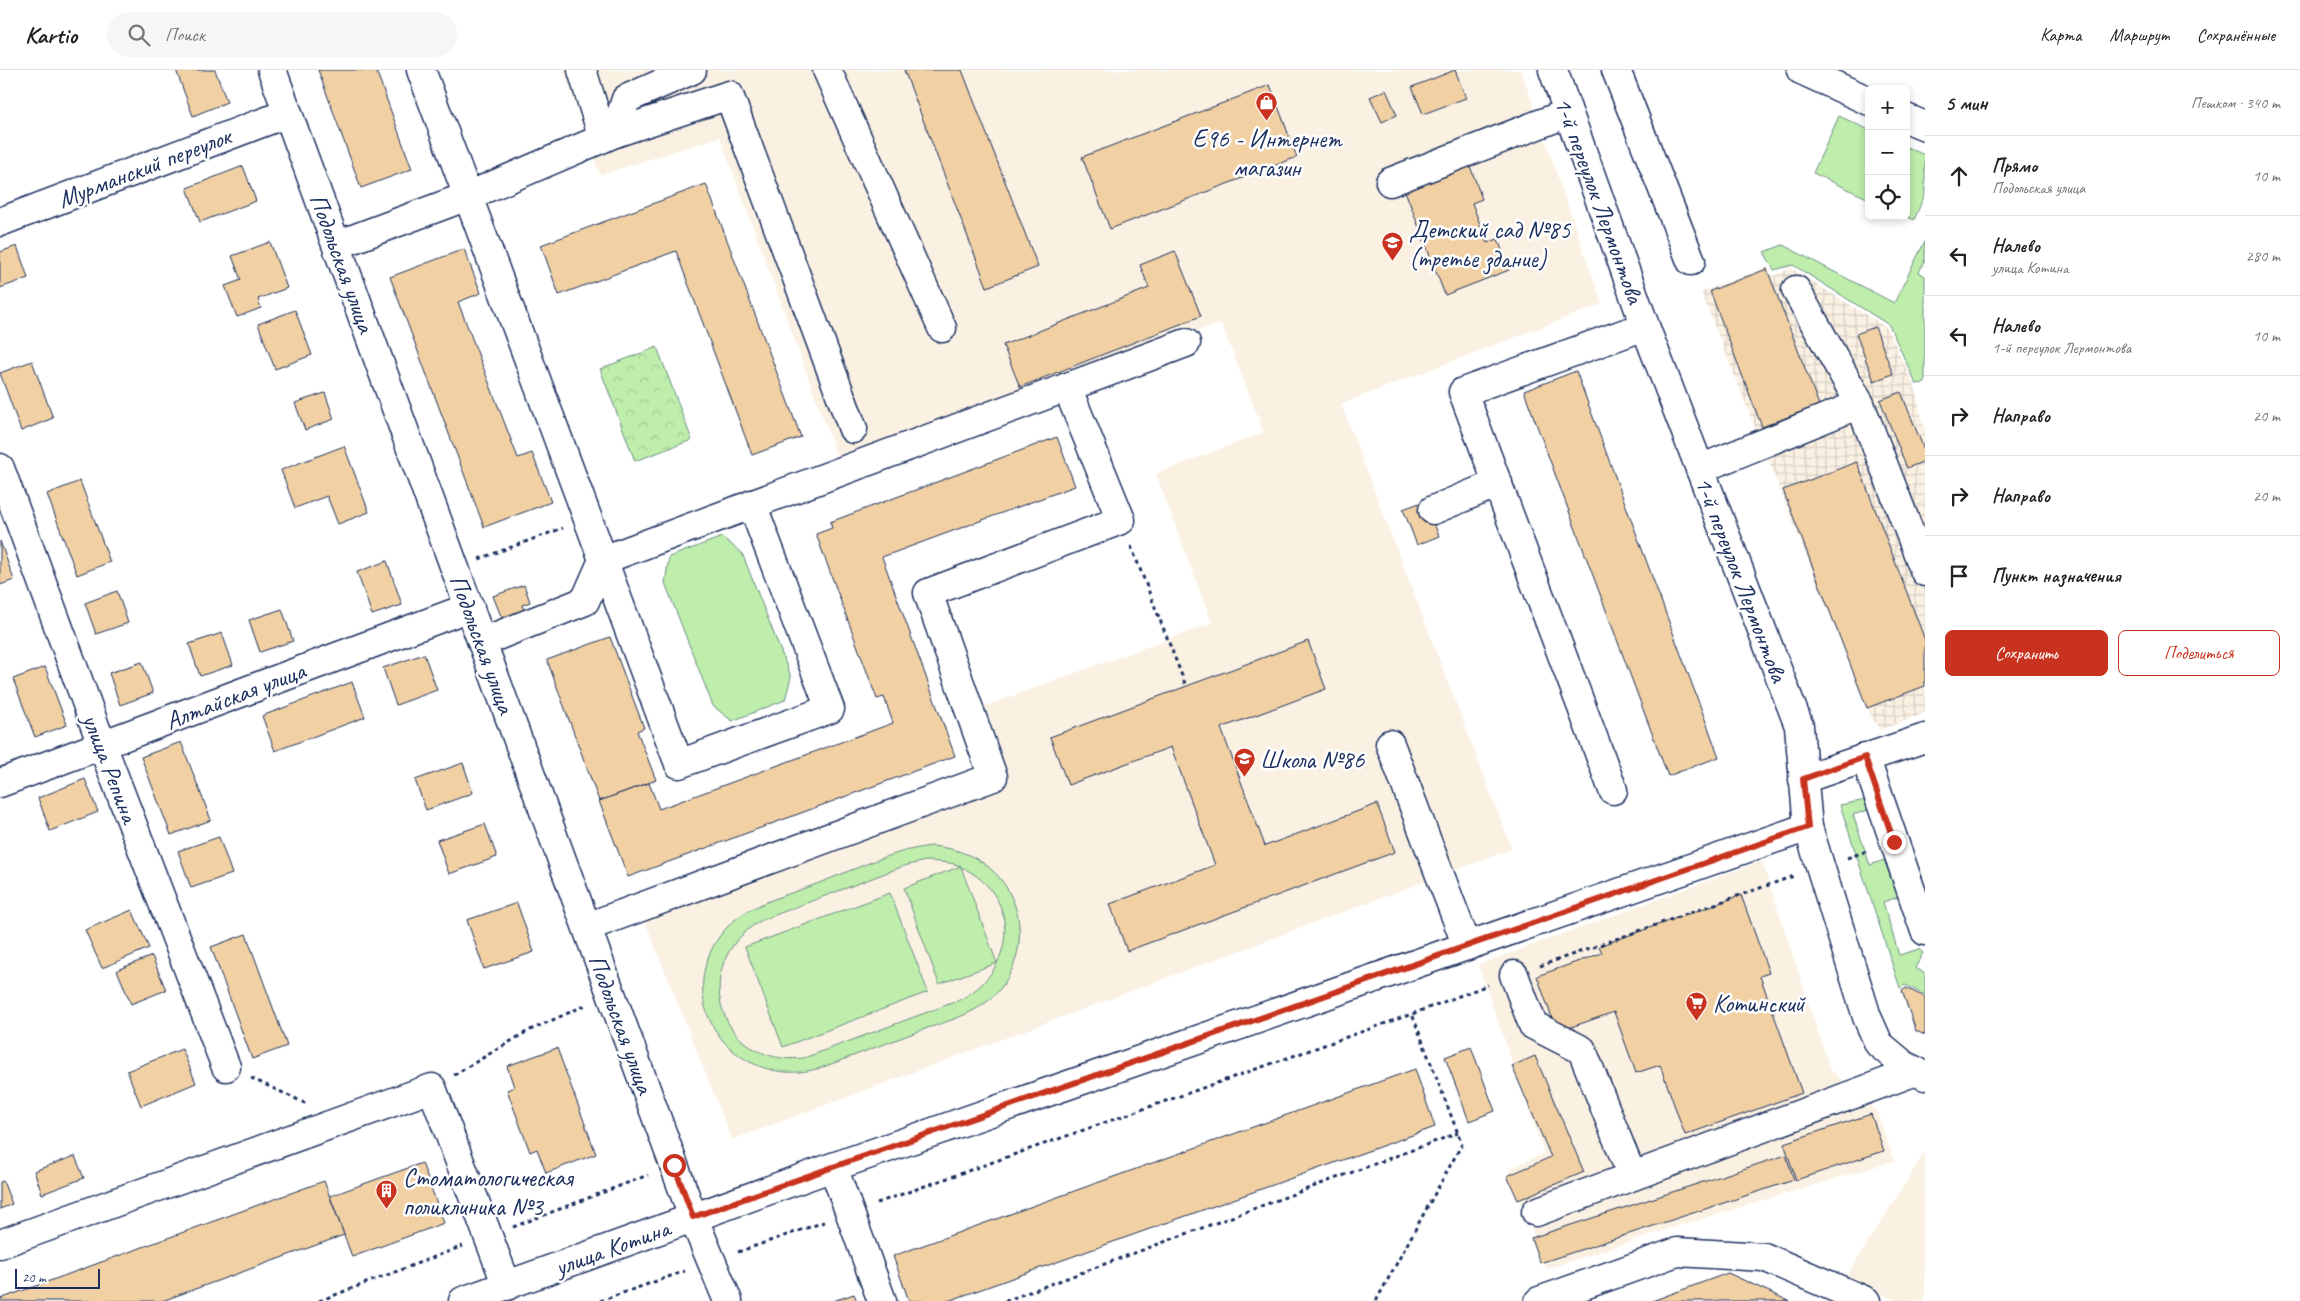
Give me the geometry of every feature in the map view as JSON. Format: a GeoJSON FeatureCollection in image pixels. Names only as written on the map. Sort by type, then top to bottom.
{"type":"FeatureCollection","features":[{"type":"Feature","properties":{"kind":"street","name":"Подольская улица"},"geometry":{"type":"LineString","coordinates":[[272,70],[693,1217],[728,1301]]}},
{"type":"Feature","properties":{"kind":"street"},"geometry":{"type":"LineString","coordinates":[[421,70],[679,764],[830,709],[752,504]]}},
{"type":"Feature","properties":{"kind":"street"},"geometry":{"type":"LineString","coordinates":[[582,70],[609,135]]}},
{"type":"Feature","properties":{"kind":"street"},"geometry":{"type":"LineString","coordinates":[[609,135],[626,99],[692,70]]}},
{"type":"Feature","properties":{"kind":"street"},"geometry":{"type":"LineString","coordinates":[[827,70],[942,328]]}},
{"type":"Feature","properties":{"kind":"street","name":"1-й переулок Лермонтова"},"geometry":{"type":"LineString","coordinates":[[1553,70],[1645,326],[1799,726],[1808,827],[1867,1017],[1879,1044],[1904,1065],[1921,1073]]}},
{"type":"Feature","properties":{"kind":"street"},"geometry":{"type":"LineString","coordinates":[[1616,70],[1691,261]]}},
{"type":"Feature","properties":{"kind":"street"},"geometry":{"type":"LineString","coordinates":[[1801,70],[1865,99]]}},
{"type":"Feature","properties":{"kind":"street"},"geometry":{"type":"LineString","coordinates":[[337,245],[468,196],[609,135],[729,95],[852,429]]}},
{"type":"Feature","properties":{"kind":"street","name":"Мурманский переулок"},"geometry":{"type":"LineString","coordinates":[[0,222],[288,113]]}},
{"type":"Feature","properties":{"kind":"street"},"geometry":{"type":"LineString","coordinates":[[1390,182],[1568,113]]}},
{"type":"Feature","properties":{"kind":"street"},"geometry":{"type":"LineString","coordinates":[[1910,120],[1925,126]]}},
{"type":"Feature","properties":{"kind":"street"},"geometry":{"type":"LineString","coordinates":[[1796,290],[1860,404],[1925,572]]}},
{"type":"Feature","properties":{"kind":"street"},"geometry":{"type":"LineString","coordinates":[[1613,790],[1463,392],[1645,326]]}},
{"type":"Feature","properties":{"kind":"street"},"geometry":{"type":"LineString","coordinates":[[482,642],[585,601],[603,560],[1186,343]]}},
{"type":"Feature","properties":{"kind":"street"},"geometry":{"type":"LineString","coordinates":[[587,927],[994,778],[928,593],[1121,520],[1067,387]]}},
{"type":"Feature","properties":{"kind":"street"},"geometry":{"type":"LineString","coordinates":[[1700,469],[1860,404]]}},
{"type":"Feature","properties":{"kind":"street","name":"улица Репина"},"geometry":{"type":"LineString","coordinates":[[0,468],[102,746],[226,1067]]}},
{"type":"Feature","properties":{"kind":"street"},"geometry":{"type":"LineString","coordinates":[[1433,510],[1498,483]]}},
{"type":"Feature","properties":{"kind":"street","name":"Алтайская улица"},"geometry":{"type":"LineString","coordinates":[[0,783],[470,607]]}},
{"type":"Feature","properties":{"kind":"street"},"geometry":{"type":"LineString","coordinates":[[1803,779],[1925,738]]}},
{"type":"Feature","properties":{"kind":"street"},"geometry":{"type":"LineString","coordinates":[[1390,744],[1442,876],[1467,946]]}},
{"type":"Feature","properties":{"kind":"street"},"geometry":{"type":"LineString","coordinates":[[1865,757],[1925,931]]}},
{"type":"Feature","properties":{"kind":"street","name":"улица Котина"},"geometry":{"type":"LineString","coordinates":[[473,1299],[833,1167],[1808,827]]}},
{"type":"Feature","properties":{"kind":"street"},"geometry":{"type":"LineString","coordinates":[[1514,975],[1533,1025],[1582,1050],[1632,1176]]}},
{"type":"Feature","properties":{"kind":"street"},"geometry":{"type":"LineString","coordinates":[[1536,1212],[1921,1073]]}},
{"type":"Feature","properties":{"kind":"street"},"geometry":{"type":"LineString","coordinates":[[0,1244],[432,1088],[507,1286]]}},
{"type":"Feature","properties":{"kind":"street"},"geometry":{"type":"LineString","coordinates":[[833,1167],[882,1301]]}},
{"type":"Feature","properties":{"kind":"street"},"geometry":{"type":"LineString","coordinates":[[1539,1301],[1678,1252],[1764,1257],[1866,1301]]}},
{"type":"Feature","properties":{"kind":"path"},"geometry":{"type":"LineString","coordinates":[[476,560],[588,518]]}},
{"type":"Feature","properties":{"kind":"path"},"geometry":{"type":"LineString","coordinates":[[1121,520],[1186,686]]}},
{"type":"Feature","properties":{"kind":"path"},"geometry":{"type":"LineString","coordinates":[[600,1301],[1412,1014],[1514,975],[1774,883]]}},
{"type":"Feature","properties":{"kind":"path"},"geometry":{"type":"LineString","coordinates":[[432,1088],[528,1031],[612,994]]}},
{"type":"Feature","properties":{"kind":"path"},"geometry":{"type":"LineString","coordinates":[[1376,1301],[1462,1144],[1412,1014]]}},
{"type":"Feature","properties":{"kind":"path"},"geometry":{"type":"LineString","coordinates":[[226,1067],[308,1104],[320,1128]]}},
{"type":"Feature","properties":{"kind":"path"},"geometry":{"type":"LineString","coordinates":[[1006,1301],[1458,1133]]}},
{"type":"Feature","properties":{"kind":"shaded area"},"geometry":{"type":"Polygon","coordinates":[[[563,70],[1521,70],[1602,304],[1341,404],[1512,849],[732,1140],[645,921],[987,795],[1000,785],[1005,772],[1001,753],[985,706],[1212,623],[1156,474],[1264,432],[1221,323],[837,456],[720,137],[600,175],[563,70]]]}},
{"type":"Feature","properties":{"kind":"shaded area"},"geometry":{"type":"Polygon","coordinates":[[[1768,267],[1773,276],[1791,268],[1887,328],[1915,387],[1925,432],[1925,713],[1880,730],[1870,714],[1701,292],[1768,267]]]}},
{"type":"Feature","properties":{"kind":"shaded area"},"geometry":{"type":"Polygon","coordinates":[[[1762,861],[1830,1069],[1877,1112],[1894,1161],[1675,1227],[1547,1269],[1509,1169],[1544,1153],[1478,965],[1762,861]]]}},
{"type":"Feature","properties":{"kind":"shaded area"},"geometry":{"type":"Polygon","coordinates":[[[1925,1152],[1925,1301],[1897,1301],[1846,1277],[1925,1152]]]}},
{"type":"Feature","properties":{"kind":"green space"},"geometry":{"type":"Polygon","coordinates":[[[1839,116],[1865,128],[1865,197],[1813,173],[1839,116]]]}},
{"type":"Feature","properties":{"kind":"green space"},"geometry":{"type":"Polygon","coordinates":[[[1910,149],[1925,155],[1925,194],[1914,220],[1910,218],[1910,149]]]}},
{"type":"Feature","properties":{"kind":"green space"},"geometry":{"type":"Polygon","coordinates":[[[1925,241],[1925,260],[1919,272],[1925,276],[1925,383],[1916,384],[1889,325],[1793,265],[1774,270],[1764,252],[1783,245],[1894,303],[1925,241]]]}},
{"type":"Feature","properties":{"kind":"green space"},"geometry":{"type":"Polygon","coordinates":[[[657,347],[692,440],[635,461],[600,369],[657,347]]]}},
{"type":"Feature","properties":{"kind":"green space"},"geometry":{"type":"Polygon","coordinates":[[[722,537],[742,553],[791,677],[785,700],[732,721],[713,706],[665,583],[669,557],[722,537]]]}},
{"type":"Feature","properties":{"kind":"green space"},"geometry":{"type":"Polygon","coordinates":[[[1871,799],[1874,808],[1853,815],[1870,865],[1884,860],[1898,897],[1883,902],[1899,955],[1919,949],[1923,953],[1915,968],[1925,973],[1925,995],[1905,985],[1900,988],[1840,805],[1871,799]]]}},
{"type":"Feature","properties":{"kind":"green space"},"geometry":{"type":"Polygon","coordinates":[[[932,846],[968,855],[988,867],[1005,885],[1016,910],[1019,938],[1018,952],[1013,966],[999,991],[981,1006],[956,1018],[826,1066],[796,1072],[769,1069],[744,1059],[724,1042],[710,1020],[703,995],[705,968],[723,931],[743,914],[765,903],[875,861],[917,848],[932,846]],[[926,861],[904,866],[762,920],[738,939],[724,961],[719,985],[722,1009],[733,1030],[750,1047],[774,1057],[804,1058],[957,1001],[977,989],[991,973],[996,963],[939,984],[904,888],[961,866],[926,861]],[[961,867],[997,962],[1001,954],[1005,935],[1003,915],[995,896],[981,880],[961,867]]]}},
{"type":"Feature","properties":{"kind":"green space"},"geometry":{"type":"Polygon","coordinates":[[[890,893],[928,992],[783,1047],[745,947],[890,893]]]}},
{"type":"Feature","properties":{"kind":"building"},"geometry":{"type":"Polygon","coordinates":[[[176,70],[215,70],[227,102],[193,116],[176,70]]]}},
{"type":"Feature","properties":{"kind":"building"},"geometry":{"type":"Polygon","coordinates":[[[318,70],[376,70],[412,169],[361,188],[318,70]]]}},
{"type":"Feature","properties":{"kind":"building"},"geometry":{"type":"Polygon","coordinates":[[[904,70],[962,70],[1038,267],[987,287],[904,70]]]}},
{"type":"Feature","properties":{"kind":"building"},"geometry":{"type":"Polygon","coordinates":[[[1455,70],[1466,98],[1423,114],[1412,87],[1455,70]]]}},
{"type":"Feature","properties":{"kind":"building"},"geometry":{"type":"Polygon","coordinates":[[[1270,85],[1297,157],[1110,229],[1082,157],[1270,85]]]}},
{"type":"Feature","properties":{"kind":"building"},"geometry":{"type":"Polygon","coordinates":[[[1386,90],[1397,115],[1382,122],[1370,97],[1386,90]]]}},
{"type":"Feature","properties":{"kind":"building"},"geometry":{"type":"Polygon","coordinates":[[[243,166],[256,201],[200,222],[187,188],[243,166]]]}},
{"type":"Feature","properties":{"kind":"building"},"geometry":{"type":"Polygon","coordinates":[[[1470,166],[1482,199],[1472,203],[1487,243],[1498,239],[1509,270],[1445,295],[1405,191],[1470,166]]]}},
{"type":"Feature","properties":{"kind":"building"},"geometry":{"type":"Polygon","coordinates":[[[706,184],[801,437],[752,455],[676,251],[559,295],[541,245],[706,184]]]}},
{"type":"Feature","properties":{"kind":"building"},"geometry":{"type":"Polygon","coordinates":[[[270,242],[287,288],[258,299],[261,308],[237,317],[225,286],[241,280],[232,256],[270,242]]]}},
{"type":"Feature","properties":{"kind":"building"},"geometry":{"type":"Polygon","coordinates":[[[17,246],[28,278],[0,288],[0,252],[17,246]]]}},
{"type":"Feature","properties":{"kind":"building"},"geometry":{"type":"Polygon","coordinates":[[[464,249],[481,293],[458,302],[518,458],[532,453],[551,502],[484,527],[390,277],[464,249]]]}},
{"type":"Feature","properties":{"kind":"building"},"geometry":{"type":"Polygon","coordinates":[[[1175,251],[1201,316],[1020,387],[1003,345],[1149,288],[1140,265],[1175,251]]]}},
{"type":"Feature","properties":{"kind":"building"},"geometry":{"type":"Polygon","coordinates":[[[1767,269],[1819,405],[1762,427],[1710,291],[1767,269]]]}},
{"type":"Feature","properties":{"kind":"building"},"geometry":{"type":"Polygon","coordinates":[[[295,310],[312,355],[275,369],[258,324],[295,310]]]}},
{"type":"Feature","properties":{"kind":"building"},"geometry":{"type":"Polygon","coordinates":[[[1875,327],[1893,374],[1874,381],[1856,334],[1875,327]]]}},
{"type":"Feature","properties":{"kind":"building"},"geometry":{"type":"Polygon","coordinates":[[[32,361],[53,418],[21,431],[0,373],[32,361]]]}},
{"type":"Feature","properties":{"kind":"building"},"geometry":{"type":"Polygon","coordinates":[[[1576,371],[1719,757],[1668,776],[1524,391],[1576,371]]]}},
{"type":"Feature","properties":{"kind":"building"},"geometry":{"type":"Polygon","coordinates":[[[1901,392],[1925,452],[1925,461],[1907,468],[1880,400],[1901,392]]]}},
{"type":"Feature","properties":{"kind":"building"},"geometry":{"type":"Polygon","coordinates":[[[325,393],[334,419],[305,430],[295,403],[325,393]]]}},
{"type":"Feature","properties":{"kind":"building"},"geometry":{"type":"Polygon","coordinates":[[[1057,437],[1075,486],[882,557],[955,756],[628,877],[599,801],[649,783],[659,809],[893,723],[884,697],[877,699],[816,534],[832,528],[830,522],[1057,437]]]}},
{"type":"Feature","properties":{"kind":"building"},"geometry":{"type":"Polygon","coordinates":[[[344,446],[369,512],[338,524],[327,496],[295,508],[281,470],[344,446]]]}},
{"type":"Feature","properties":{"kind":"building"},"geometry":{"type":"Polygon","coordinates":[[[1857,462],[1925,640],[1925,686],[1867,708],[1783,490],[1857,462]]]}},
{"type":"Feature","properties":{"kind":"building"},"geometry":{"type":"Polygon","coordinates":[[[80,481],[110,562],[77,575],[47,494],[80,481]]]}},
{"type":"Feature","properties":{"kind":"building"},"geometry":{"type":"Polygon","coordinates":[[[1425,501],[1439,536],[1417,545],[1403,509],[1425,501]]]}},
{"type":"Feature","properties":{"kind":"building"},"geometry":{"type":"Polygon","coordinates":[[[0,541],[14,580],[0,585],[0,541]]]}},
{"type":"Feature","properties":{"kind":"building"},"geometry":{"type":"Polygon","coordinates":[[[387,561],[402,605],[372,615],[357,572],[387,561]]]}},
{"type":"Feature","properties":{"kind":"building"},"geometry":{"type":"Polygon","coordinates":[[[524,585],[530,602],[522,605],[525,613],[503,621],[493,596],[524,585]]]}},
{"type":"Feature","properties":{"kind":"building"},"geometry":{"type":"Polygon","coordinates":[[[117,591],[128,623],[96,634],[85,603],[117,591]]]}},
{"type":"Feature","properties":{"kind":"building"},"geometry":{"type":"Polygon","coordinates":[[[282,609],[293,641],[260,652],[249,620],[282,609]]]}},
{"type":"Feature","properties":{"kind":"building"},"geometry":{"type":"Polygon","coordinates":[[[222,633],[233,665],[200,676],[189,644],[222,633]]]}},
{"type":"Feature","properties":{"kind":"building"},"geometry":{"type":"Polygon","coordinates":[[[610,637],[644,728],[637,731],[656,780],[599,801],[547,660],[610,637]]]}},
{"type":"Feature","properties":{"kind":"building"},"geometry":{"type":"Polygon","coordinates":[[[1308,641],[1326,689],[1221,728],[1265,846],[1377,804],[1395,852],[1127,951],[1110,904],[1215,865],[1171,747],[1068,785],[1050,737],[1308,641]]]}},
{"type":"Feature","properties":{"kind":"building"},"geometry":{"type":"Polygon","coordinates":[[[424,654],[437,690],[396,705],[383,668],[424,654]]]}},
{"type":"Feature","properties":{"kind":"building"},"geometry":{"type":"Polygon","coordinates":[[[142,662],[153,693],[120,705],[109,673],[142,662]]]}},
{"type":"Feature","properties":{"kind":"building"},"geometry":{"type":"Polygon","coordinates":[[[45,667],[67,725],[35,737],[13,679],[45,667]]]}},
{"type":"Feature","properties":{"kind":"building"},"geometry":{"type":"Polygon","coordinates":[[[352,682],[365,717],[275,751],[262,716],[352,682]]]}},
{"type":"Feature","properties":{"kind":"building"},"geometry":{"type":"Polygon","coordinates":[[[181,742],[211,820],[171,835],[141,757],[181,742]]]}},
{"type":"Feature","properties":{"kind":"building"},"geometry":{"type":"Polygon","coordinates":[[[463,763],[473,793],[426,810],[415,780],[463,763]]]}},
{"type":"Feature","properties":{"kind":"building"},"geometry":{"type":"Polygon","coordinates":[[[85,779],[98,812],[50,831],[38,798],[85,779]]]}},
{"type":"Feature","properties":{"kind":"building"},"geometry":{"type":"Polygon","coordinates":[[[485,824],[497,857],[449,874],[437,840],[485,824]]]}},
{"type":"Feature","properties":{"kind":"building"},"geometry":{"type":"Polygon","coordinates":[[[219,837],[232,874],[191,888],[178,851],[219,837]]]}},
{"type":"Feature","properties":{"kind":"building","name":"Котинский"},"geometry":{"type":"Polygon","coordinates":[[[1741,895],[1769,973],[1760,976],[1802,1093],[1685,1135],[1660,1065],[1636,1073],[1614,1012],[1557,1032],[1537,976],[1602,953],[1599,946],[1741,895]]]}},
{"type":"Feature","properties":{"kind":"building"},"geometry":{"type":"Polygon","coordinates":[[[517,903],[534,952],[484,969],[467,920],[517,903]]]}},
{"type":"Feature","properties":{"kind":"building"},"geometry":{"type":"Polygon","coordinates":[[[132,910],[149,948],[102,968],[85,930],[132,910]]]}},
{"type":"Feature","properties":{"kind":"building"},"geometry":{"type":"Polygon","coordinates":[[[246,934],[287,1046],[252,1059],[211,947],[246,934]]]}},
{"type":"Feature","properties":{"kind":"building"},"geometry":{"type":"Polygon","coordinates":[[[152,956],[166,990],[131,1004],[117,970],[152,956]]]}},
{"type":"Feature","properties":{"kind":"building"},"geometry":{"type":"Polygon","coordinates":[[[1906,988],[1925,997],[1925,1035],[1916,1031],[1902,991],[1906,988]]]}},
{"type":"Feature","properties":{"kind":"building"},"geometry":{"type":"Polygon","coordinates":[[[1471,1047],[1495,1111],[1469,1121],[1445,1057],[1471,1047]]]}},
{"type":"Feature","properties":{"kind":"building"},"geometry":{"type":"Polygon","coordinates":[[[557,1048],[596,1154],[546,1173],[537,1149],[530,1152],[507,1090],[514,1087],[507,1066],[557,1048]]]}},
{"type":"Feature","properties":{"kind":"building"},"geometry":{"type":"Polygon","coordinates":[[[182,1049],[196,1083],[141,1106],[127,1071],[182,1049]]]}},
{"type":"Feature","properties":{"kind":"building"},"geometry":{"type":"Polygon","coordinates":[[[1535,1056],[1584,1172],[1518,1200],[1507,1176],[1551,1157],[1512,1066],[1535,1056]]]}},
{"type":"Feature","properties":{"kind":"building"},"geometry":{"type":"Polygon","coordinates":[[[1415,1069],[1435,1127],[948,1301],[909,1301],[893,1256],[1415,1069]]]}},
{"type":"Feature","properties":{"kind":"building"},"geometry":{"type":"Polygon","coordinates":[[[1871,1114],[1884,1151],[1796,1180],[1784,1143],[1871,1114]]]}},
{"type":"Feature","properties":{"kind":"building"},"geometry":{"type":"Polygon","coordinates":[[[1786,1155],[1794,1180],[1540,1263],[1531,1238],[1786,1155]]]}},
{"type":"Feature","properties":{"kind":"building"},"geometry":{"type":"Polygon","coordinates":[[[75,1156],[84,1178],[42,1194],[34,1171],[75,1156]]]}},
{"type":"Feature","properties":{"kind":"building","name":"Стоматологическая поликлиника №3"},"geometry":{"type":"Polygon","coordinates":[[[422,1163],[444,1223],[352,1257],[330,1196],[422,1163]]]}},
{"type":"Feature","properties":{"kind":"building"},"geometry":{"type":"Polygon","coordinates":[[[3,1181],[12,1204],[0,1209],[0,1182],[3,1181]]]}},
{"type":"Feature","properties":{"kind":"building"},"geometry":{"type":"Polygon","coordinates":[[[324,1181],[344,1235],[162,1301],[0,1301],[0,1299],[324,1181]]]}},
{"type":"Feature","properties":{"kind":"building"},"geometry":{"type":"Polygon","coordinates":[[[1728,1273],[1789,1301],[1652,1301],[1728,1273]]]}},
{"type":"Feature","properties":{"kind":"building"},"geometry":{"type":"Polygon","coordinates":[[[854,1294],[857,1301],[833,1301],[854,1294]]]}},
{"type":"Feature","properties":{"kind":"place","name":"Е96 - Интернет магазин"},"geometry":{"type":"Point","coordinates":[1267,122]}},
{"type":"Feature","properties":{"kind":"place","name":"Детский сад №85 (третье здание)"},"geometry":{"type":"Point","coordinates":[1393,262]}},
{"type":"Feature","properties":{"kind":"place","name":"Школа №86"},"geometry":{"type":"Point","coordinates":[1244,778]}},
{"type":"Feature","properties":{"kind":"place","name":"Котинский"},"geometry":{"type":"Point","coordinates":[1697,1022]}},
{"type":"Feature","properties":{"kind":"place","name":"Стоматологическая поликлиника №3"},"geometry":{"type":"Point","coordinates":[387,1210]}},
{"type":"Feature","properties":{"kind":"route"},"geometry":{"type":"LineString","coordinates":[[674,1165],[693,1217],[1808,827],[1803,779],[1865,757],[1894,842]]}}]}
